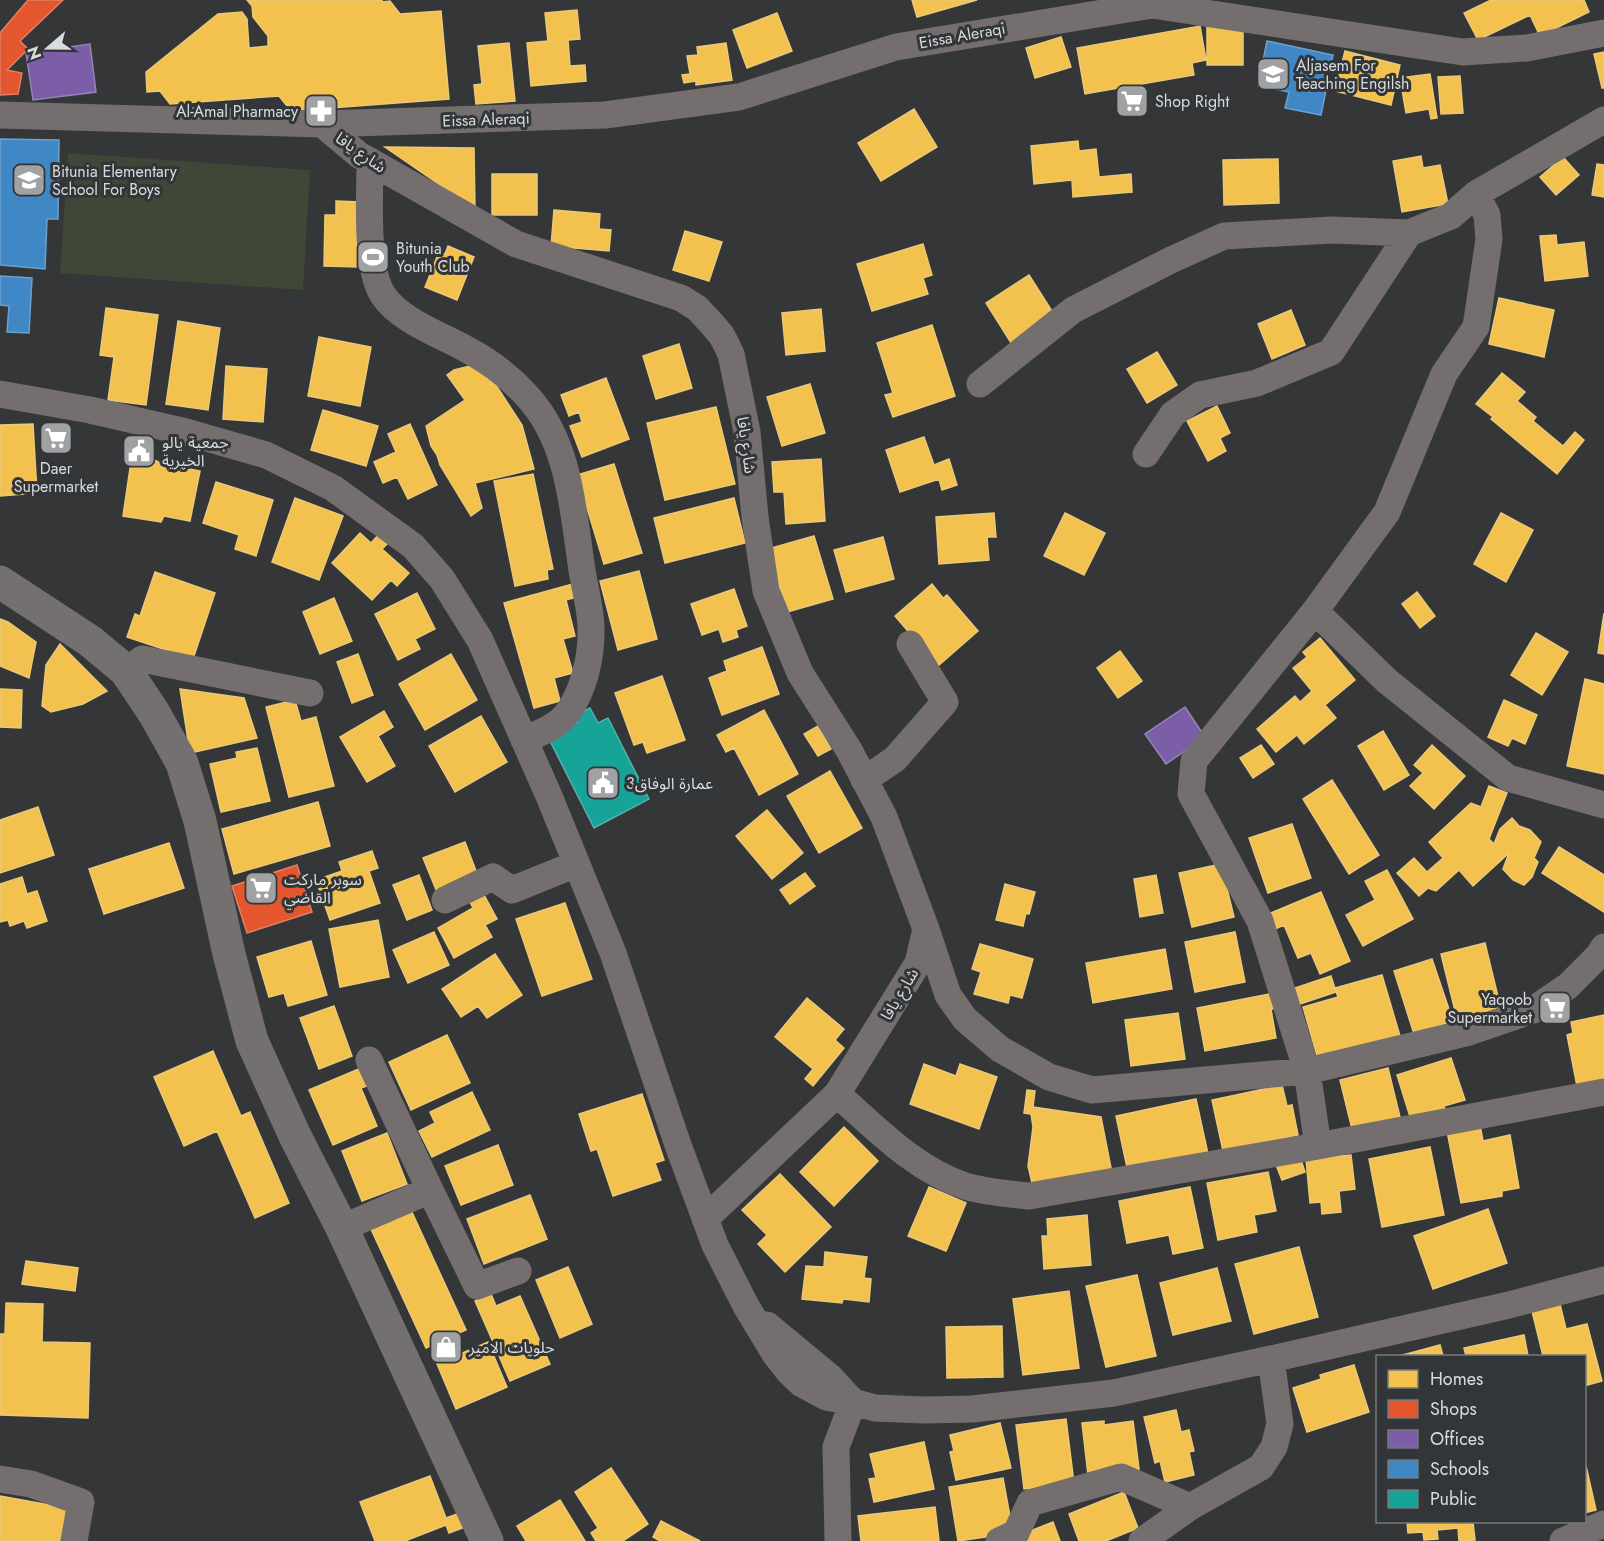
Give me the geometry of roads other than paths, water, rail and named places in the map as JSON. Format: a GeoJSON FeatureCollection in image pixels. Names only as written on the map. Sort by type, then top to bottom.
{"type":"FeatureCollection","features":[{"type":"Feature","properties":{"kind":"main road"},"geometry":{"type":"LineString","coordinates":[[0,582],[90,641],[126,671],[154,713],[182,763],[200,821],[229,954],[252,1041],[342,1228],[487,1541]]}},
{"type":"Feature","properties":{"kind":"street","name":"Eissa Aleraqi"},"geometry":{"type":"LineString","coordinates":[[322,124],[605,115],[739,97],[896,47],[1034,11],[1152,5],[1463,52],[1527,48],[1604,33]]}},
{"type":"Feature","properties":{"kind":"street","name":"شارع يافا"},"geometry":{"type":"LineString","coordinates":[[0,115],[322,124],[359,155],[516,244],[681,298],[697,308],[722,336],[731,354],[747,432],[755,516],[766,591],[800,673],[849,750],[887,825],[926,929],[918,963],[837,1094],[705,1219]]}},
{"type":"Feature","properties":{"kind":"street"},"geometry":{"type":"LineString","coordinates":[[980,384],[1073,310],[1224,236],[1332,230],[1409,233],[1451,216],[1476,194],[1604,120]]}},
{"type":"Feature","properties":{"kind":"street"},"geometry":{"type":"LineString","coordinates":[[370,161],[371,249],[375,280],[383,295],[393,307],[412,320],[469,350],[506,375],[528,397],[543,417],[559,448],[570,494],[591,631],[590,655],[582,686],[568,712],[551,728],[524,740]]}},
{"type":"Feature","properties":{"kind":"street"},"geometry":{"type":"LineString","coordinates":[[1317,1146],[1307,1071],[1260,921],[1191,794],[1194,762],[1315,611],[1387,512],[1444,374],[1476,327],[1489,239],[1487,215],[1476,194]]}},
{"type":"Feature","properties":{"kind":"street"},"geometry":{"type":"LineString","coordinates":[[1146,454],[1173,414],[1200,394],[1257,383],[1331,352],[1409,233]]}},
{"type":"Feature","properties":{"kind":"street"},"geometry":{"type":"LineString","coordinates":[[0,394],[90,410],[186,432],[266,455],[333,488],[413,546],[442,579],[480,640],[549,796],[613,953],[678,1145],[715,1245],[746,1306],[831,1378],[853,1401],[874,1408],[924,1410],[973,1408],[1114,1393],[1497,1307],[1604,1280]]}},
{"type":"Feature","properties":{"kind":"street"},"geometry":{"type":"LineString","coordinates":[[1315,611],[1387,681],[1508,778],[1604,805]]}},
{"type":"Feature","properties":{"kind":"street"},"geometry":{"type":"LineString","coordinates":[[864,780],[895,759],[945,702],[910,644]]}},
{"type":"Feature","properties":{"kind":"street"},"geometry":{"type":"LineString","coordinates":[[126,671],[142,659],[310,693]]}},
{"type":"Feature","properties":{"kind":"street"},"geometry":{"type":"LineString","coordinates":[[445,900],[493,877],[512,890],[576,864]]}},
{"type":"Feature","properties":{"kind":"street"},"geometry":{"type":"LineString","coordinates":[[926,929],[948,995],[965,1019],[1000,1049],[1049,1077],[1092,1090],[1307,1071],[1468,1032],[1533,1010],[1568,986],[1598,956],[1604,946]]}},
{"type":"Feature","properties":{"kind":"street"},"geometry":{"type":"LineString","coordinates":[[369,1060],[477,1286],[518,1271]]}},
{"type":"Feature","properties":{"kind":"street"},"geometry":{"type":"LineString","coordinates":[[837,1094],[930,1171],[965,1186],[1029,1196],[1317,1146],[1604,1092]]}},
{"type":"Feature","properties":{"kind":"street"},"geometry":{"type":"LineString","coordinates":[[342,1228],[430,1190]]}},
{"type":"Feature","properties":{"kind":"street"},"geometry":{"type":"LineString","coordinates":[[1142,1541],[1190,1507],[1261,1467],[1274,1447],[1280,1424],[1271,1359]]}},
{"type":"Feature","properties":{"kind":"street"},"geometry":{"type":"LineString","coordinates":[[838,1541],[836,1447],[853,1401]]}},
{"type":"Feature","properties":{"kind":"street"},"geometry":{"type":"LineString","coordinates":[[999,1541],[1016,1533],[1030,1503],[1121,1477],[1190,1507]]}},
{"type":"Feature","properties":{"kind":"street"},"geometry":{"type":"LineString","coordinates":[[0,1479],[31,1484],[81,1502],[74,1541]]}},
{"type":"Feature","properties":{"kind":"street"},"geometry":{"type":"LineString","coordinates":[[1563,1541],[1604,1524]]}},
{"type":"Feature","properties":{"kind":"place","name":"Aljasem For Teaching Engilsh"},"geometry":{"type":"Point","coordinates":[1273,74]}},
{"type":"Feature","properties":{"kind":"place","name":"Shop Right"},"geometry":{"type":"Point","coordinates":[1132,101]}},
{"type":"Feature","properties":{"kind":"place","name":"Al-Amal Pharmacy"},"geometry":{"type":"Point","coordinates":[321,111]}},
{"type":"Feature","properties":{"kind":"place","name":"Bitunia Elementary School For Boys"},"geometry":{"type":"Point","coordinates":[29,180]}},
{"type":"Feature","properties":{"kind":"place","name":"Bitunia Youth Club"},"geometry":{"type":"Point","coordinates":[373,257]}},
{"type":"Feature","properties":{"kind":"place","name":"Daer Supermarket"},"geometry":{"type":"Point","coordinates":[56,438]}},
{"type":"Feature","properties":{"kind":"place","name":"جمعية يالو الخيرية"},"geometry":{"type":"Point","coordinates":[139,451]}},
{"type":"Feature","properties":{"kind":"place","name":"عمارة الوفاق3"},"geometry":{"type":"Point","coordinates":[603,783]}},
{"type":"Feature","properties":{"kind":"place","name":"سوبر ماركت القاضي"},"geometry":{"type":"Point","coordinates":[261,888]}},
{"type":"Feature","properties":{"kind":"place","name":"Yaqoob Supermarket"},"geometry":{"type":"Point","coordinates":[1555,1008]}},
{"type":"Feature","properties":{"kind":"place","name":"حلويات الامير"},"geometry":{"type":"Point","coordinates":[446,1347]}}]}
